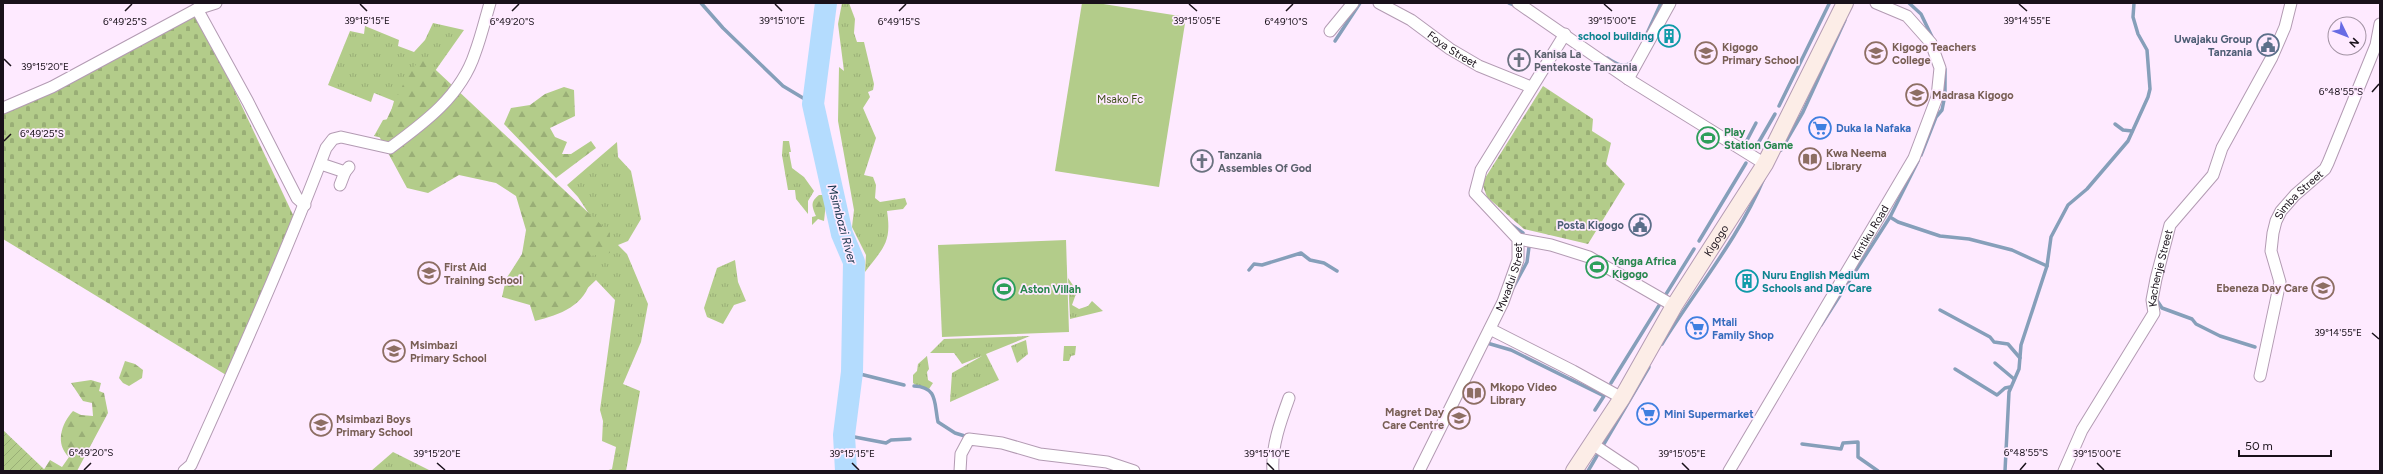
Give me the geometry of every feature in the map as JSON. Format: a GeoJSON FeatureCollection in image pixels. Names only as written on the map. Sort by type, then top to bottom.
{"type":"FeatureCollection","features":[{"type":"Feature","properties":{"kind":"main road","name":"Kigogo"},"geometry":{"type":"LineString","coordinates":[[1574,471],[1622,398],[1674,306],[1765,164],[1845,3]]}},
{"type":"Feature","properties":{"kind":"street"},"geometry":{"type":"LineString","coordinates":[[3,108],[52,88],[197,9],[216,3]]}},
{"type":"Feature","properties":{"kind":"street"},"geometry":{"type":"LineString","coordinates":[[184,471],[191,466],[305,205],[326,148],[334,139],[341,137],[390,148],[444,106],[470,66],[490,3]]}},
{"type":"Feature","properties":{"kind":"street"},"geometry":{"type":"LineString","coordinates":[[1330,31],[1353,3]]}},
{"type":"Feature","properties":{"kind":"street","name":"Foya Street"},"geometry":{"type":"LineString","coordinates":[[1379,3],[1411,20],[1450,49],[1479,66],[1531,87]]}},
{"type":"Feature","properties":{"kind":"street"},"geometry":{"type":"LineString","coordinates":[[1628,79],[1670,3]]}},
{"type":"Feature","properties":{"kind":"street","name":"Kintiku Road"},"geometry":{"type":"LineString","coordinates":[[1729,471],[1914,158],[1938,97],[1940,68],[1931,43],[1907,16],[1876,3]]}},
{"type":"Feature","properties":{"kind":"street","name":"Kachenje Street"},"geometry":{"type":"LineString","coordinates":[[2064,471],[2093,411],[2154,313],[2152,300],[2170,225],[2213,175],[2222,148],[2272,57],[2285,27],[2291,3]]}},
{"type":"Feature","properties":{"kind":"street"},"geometry":{"type":"LineString","coordinates":[[1524,4],[1628,79],[1765,164]]}},
{"type":"Feature","properties":{"kind":"street"},"geometry":{"type":"LineString","coordinates":[[197,9],[248,102],[297,198],[305,205]]}},
{"type":"Feature","properties":{"kind":"street","name":"Simba Street"},"geometry":{"type":"LineString","coordinates":[[2260,376],[2280,282],[2272,251],[2272,238],[2276,221],[2281,211],[2295,195],[2320,174],[2328,163],[2376,44],[2380,24]]}},
{"type":"Feature","properties":{"kind":"street","name":"Mwadui Street"},"geometry":{"type":"LineString","coordinates":[[1419,471],[1503,302],[1518,260],[1518,239],[1475,193],[1481,170],[1565,34]]}},
{"type":"Feature","properties":{"kind":"street"},"geometry":{"type":"LineString","coordinates":[[321,164],[347,169],[340,185]]}},
{"type":"Feature","properties":{"kind":"street"},"geometry":{"type":"LineString","coordinates":[[1518,239],[1552,245],[1589,257],[1674,306]]}},
{"type":"Feature","properties":{"kind":"street"},"geometry":{"type":"LineString","coordinates":[[1490,329],[1573,371],[1622,398]]}},
{"type":"Feature","properties":{"kind":"street"},"geometry":{"type":"LineString","coordinates":[[1273,471],[1273,462],[1280,425],[1289,398]]}},
{"type":"Feature","properties":{"kind":"street"},"geometry":{"type":"LineString","coordinates":[[960,471],[961,454],[969,439],[991,441],[1040,454],[1107,462],[1134,471]]}},
{"type":"Feature","properties":{"kind":"street"},"geometry":{"type":"LineString","coordinates":[[1591,443],[1633,471]]}},
{"type":"Feature","properties":{"kind":"green space"},"geometry":{"type":"Polygon","coordinates":[[[842,3],[849,3],[855,19],[854,33],[857,42],[864,42],[874,84],[873,90],[868,92],[870,97],[863,108],[876,138],[864,175],[873,177],[876,185],[875,198],[880,202],[905,198],[907,204],[903,209],[887,211],[888,231],[885,244],[865,272],[866,255],[852,227],[854,210],[838,121],[839,67],[844,71],[838,24],[842,3]]]}},
{"type":"Feature","properties":{"kind":"green space","name":"Msako Fc"},"geometry":{"type":"Polygon","coordinates":[[[1082,3],[1097,3],[1186,17],[1159,187],[1055,171],[1082,3]]]}},
{"type":"Feature","properties":{"kind":"green space"},"geometry":{"type":"Polygon","coordinates":[[[197,11],[294,217],[231,378],[3,239],[3,109],[197,11]]]}},
{"type":"Feature","properties":{"kind":"green space"},"geometry":{"type":"Polygon","coordinates":[[[433,23],[464,30],[387,139],[374,136],[383,120],[389,119],[394,101],[374,93],[371,102],[328,85],[350,31],[364,34],[365,26],[399,40],[398,46],[414,52],[425,40],[433,23]]]}},
{"type":"Feature","properties":{"kind":"green space"},"geometry":{"type":"Polygon","coordinates":[[[422,57],[610,233],[610,253],[590,256],[591,278],[584,295],[578,302],[562,312],[554,316],[535,321],[530,305],[502,297],[506,279],[522,254],[526,230],[516,196],[496,183],[459,175],[428,193],[407,188],[379,136],[407,76],[422,57]]]}},
{"type":"Feature","properties":{"kind":"green space"},"geometry":{"type":"Polygon","coordinates":[[[1543,86],[1593,119],[1592,131],[1611,143],[1606,164],[1625,184],[1588,244],[1524,229],[1487,197],[1482,183],[1543,86]]]}},
{"type":"Feature","properties":{"kind":"green space"},"geometry":{"type":"Polygon","coordinates":[[[564,87],[574,90],[575,116],[550,128],[555,137],[567,142],[562,154],[571,154],[591,141],[596,148],[556,178],[504,124],[511,108],[530,105],[545,94],[564,87]]]}},
{"type":"Feature","properties":{"kind":"green space"},"geometry":{"type":"Polygon","coordinates":[[[783,141],[789,141],[791,152],[789,152],[792,168],[804,177],[814,191],[808,201],[808,214],[796,199],[795,190],[788,190],[782,155],[783,141]]]}},
{"type":"Feature","properties":{"kind":"green space"},"geometry":{"type":"Polygon","coordinates":[[[617,142],[618,157],[631,171],[641,219],[628,241],[618,245],[627,254],[648,304],[641,342],[623,384],[640,391],[626,471],[605,471],[612,469],[616,447],[602,441],[603,421],[600,410],[615,300],[596,280],[575,300],[595,223],[578,197],[567,185],[617,142]]]}},
{"type":"Feature","properties":{"kind":"green space"},"geometry":{"type":"Polygon","coordinates":[[[819,195],[823,195],[826,203],[824,221],[818,219],[812,225],[812,217],[816,216],[813,202],[819,195]]]}},
{"type":"Feature","properties":{"kind":"green space","name":"Aston Villah"},"geometry":{"type":"Polygon","coordinates":[[[1066,240],[1069,332],[942,337],[938,245],[1066,240]]]}},
{"type":"Feature","properties":{"kind":"green space"},"geometry":{"type":"Polygon","coordinates":[[[735,260],[738,282],[746,301],[734,305],[723,324],[707,317],[704,308],[717,268],[735,260]]]}},
{"type":"Feature","properties":{"kind":"green space"},"geometry":{"type":"Polygon","coordinates":[[[1068,278],[1077,291],[1072,305],[1079,309],[1088,306],[1092,301],[1103,311],[1070,319],[1068,278]]]}},
{"type":"Feature","properties":{"kind":"green space"},"geometry":{"type":"Polygon","coordinates":[[[1030,336],[986,354],[999,380],[950,402],[952,373],[982,356],[962,364],[954,353],[930,353],[944,339],[1030,336]]]}},
{"type":"Feature","properties":{"kind":"green space"},"geometry":{"type":"Polygon","coordinates":[[[1026,340],[1028,354],[1017,363],[1011,346],[1026,340]]]}},
{"type":"Feature","properties":{"kind":"green space"},"geometry":{"type":"Polygon","coordinates":[[[1064,346],[1076,346],[1075,355],[1071,356],[1069,361],[1063,361],[1064,346]]]}},
{"type":"Feature","properties":{"kind":"green space"},"geometry":{"type":"Polygon","coordinates":[[[927,356],[929,369],[927,372],[928,380],[933,383],[929,389],[917,386],[913,383],[913,375],[917,371],[918,364],[927,356]]]}},
{"type":"Feature","properties":{"kind":"green space"},"geometry":{"type":"Polygon","coordinates":[[[125,361],[135,364],[143,370],[142,378],[129,386],[123,383],[119,378],[125,361]]]}},
{"type":"Feature","properties":{"kind":"green space"},"geometry":{"type":"Polygon","coordinates":[[[91,380],[101,383],[99,391],[104,393],[108,413],[77,471],[43,471],[50,460],[62,467],[69,457],[62,446],[61,434],[65,422],[73,411],[81,415],[93,416],[92,403],[83,401],[71,383],[91,380]]]}},
{"type":"Feature","properties":{"kind":"green space"},"geometry":{"type":"Polygon","coordinates":[[[3,430],[46,471],[3,471],[3,430]]]}},
{"type":"Feature","properties":{"kind":"green space"},"geometry":{"type":"Polygon","coordinates":[[[393,452],[431,471],[371,471],[393,452]]]}},
{"type":"Feature","properties":{"kind":"waterway"},"geometry":{"type":"LineString","coordinates":[[701,3],[723,28],[783,86],[813,104]]}},
{"type":"Feature","properties":{"kind":"waterway","name":"Msimbazi River"},"geometry":{"type":"LineString","coordinates":[[826,3],[813,104],[842,234],[854,262],[852,372],[844,435],[846,471]]}},
{"type":"Feature","properties":{"kind":"waterway"},"geometry":{"type":"LineString","coordinates":[[1335,41],[1360,3]]}},
{"type":"Feature","properties":{"kind":"waterway"},"geometry":{"type":"LineString","coordinates":[[1509,3],[1517,6]]}},
{"type":"Feature","properties":{"kind":"waterway"},"geometry":{"type":"LineString","coordinates":[[1644,40],[1661,3]]}},
{"type":"Feature","properties":{"kind":"waterway"},"geometry":{"type":"LineString","coordinates":[[1909,3],[1921,14],[1933,39]]}},
{"type":"Feature","properties":{"kind":"waterway"},"geometry":{"type":"LineString","coordinates":[[2005,471],[2009,392],[2019,369],[2021,345],[2047,266],[2051,237],[2068,205],[2087,189],[2128,141],[2148,97],[2150,89],[2147,50],[2138,34],[2133,17],[2134,3]]}},
{"type":"Feature","properties":{"kind":"waterway"},"geometry":{"type":"LineString","coordinates":[[1779,106],[1829,4]]}},
{"type":"Feature","properties":{"kind":"waterway"},"geometry":{"type":"LineString","coordinates":[[1781,150],[1803,112],[1845,20]]}},
{"type":"Feature","properties":{"kind":"waterway"},"geometry":{"type":"LineString","coordinates":[[1607,58],[1620,65],[1627,65],[1634,60]]}},
{"type":"Feature","properties":{"kind":"waterway"},"geometry":{"type":"LineString","coordinates":[[1921,155],[1936,117],[1942,110],[1945,95],[1945,69]]}},
{"type":"Feature","properties":{"kind":"waterway"},"geometry":{"type":"LineString","coordinates":[[1753,152],[1775,114]]}},
{"type":"Feature","properties":{"kind":"waterway"},"geometry":{"type":"LineString","coordinates":[[1741,144],[1745,144],[1756,123]]}},
{"type":"Feature","properties":{"kind":"waterway"},"geometry":{"type":"LineString","coordinates":[[2115,124],[2123,130],[2132,131]]}},
{"type":"Feature","properties":{"kind":"waterway"},"geometry":{"type":"LineString","coordinates":[[1918,161],[1890,217],[1898,222],[1940,236],[1969,239],[2012,250],[2047,266]]}},
{"type":"Feature","properties":{"kind":"waterway"},"geometry":{"type":"LineString","coordinates":[[1699,241],[1746,163]]}},
{"type":"Feature","properties":{"kind":"waterway"},"geometry":{"type":"LineString","coordinates":[[1662,344],[1730,242],[1754,200],[1764,178]]}},
{"type":"Feature","properties":{"kind":"waterway"},"geometry":{"type":"LineString","coordinates":[[1821,325],[1890,217]]}},
{"type":"Feature","properties":{"kind":"waterway"},"geometry":{"type":"LineString","coordinates":[[1510,224],[1523,233]]}},
{"type":"Feature","properties":{"kind":"waterway"},"geometry":{"type":"LineString","coordinates":[[1513,288],[1527,262],[1529,247]]}},
{"type":"Feature","properties":{"kind":"waterway"},"geometry":{"type":"LineString","coordinates":[[1611,383],[1694,249]]}},
{"type":"Feature","properties":{"kind":"waterway"},"geometry":{"type":"LineString","coordinates":[[1249,270],[1254,264],[1262,265],[1301,253],[1310,260],[1324,263],[1337,271]]}},
{"type":"Feature","properties":{"kind":"waterway"},"geometry":{"type":"LineString","coordinates":[[2156,299],[2162,308],[2192,319],[2196,324],[2220,336],[2255,347]]}},
{"type":"Feature","properties":{"kind":"waterway"},"geometry":{"type":"LineString","coordinates":[[1940,310],[1990,337],[1994,342],[2008,344],[2020,358]]}},
{"type":"Feature","properties":{"kind":"waterway"},"geometry":{"type":"LineString","coordinates":[[1487,343],[1511,350],[1604,396],[1595,410]]}},
{"type":"Feature","properties":{"kind":"waterway"},"geometry":{"type":"LineString","coordinates":[[1995,363],[2014,379]]}},
{"type":"Feature","properties":{"kind":"waterway"},"geometry":{"type":"LineString","coordinates":[[1588,471],[1649,367]]}},
{"type":"Feature","properties":{"kind":"waterway"},"geometry":{"type":"LineString","coordinates":[[1955,369],[1997,395],[2005,388],[2010,387]]}},
{"type":"Feature","properties":{"kind":"waterway"},"geometry":{"type":"LineString","coordinates":[[852,372],[904,385]]}},
{"type":"Feature","properties":{"kind":"waterway"},"geometry":{"type":"LineString","coordinates":[[914,386],[927,389],[934,397],[938,422],[955,433],[968,437]]}},
{"type":"Feature","properties":{"kind":"waterway"},"geometry":{"type":"LineString","coordinates":[[844,435],[886,443],[891,440],[910,439]]}},
{"type":"Feature","properties":{"kind":"waterway"},"geometry":{"type":"LineString","coordinates":[[1802,444],[1841,449],[1843,443],[1858,442],[1858,457],[1878,471]]}},
{"type":"Feature","properties":{"kind":"place","name":"school building"},"geometry":{"type":"Point","coordinates":[1669,36]}},
{"type":"Feature","properties":{"kind":"place","name":"Uwajaku Group Tanzania"},"geometry":{"type":"Point","coordinates":[2268,45]}},
{"type":"Feature","properties":{"kind":"place","name":"Kigogo Primary School"},"geometry":{"type":"Point","coordinates":[1706,53]}},
{"type":"Feature","properties":{"kind":"place","name":"Kigogo Teachers College"},"geometry":{"type":"Point","coordinates":[1876,53]}},
{"type":"Feature","properties":{"kind":"place","name":"Kanisa La Pentekoste Tanzania"},"geometry":{"type":"Point","coordinates":[1519,60]}},
{"type":"Feature","properties":{"kind":"place","name":"Madrasa Kigogo"},"geometry":{"type":"Point","coordinates":[1917,95]}},
{"type":"Feature","properties":{"kind":"place","name":"Duka la Nafaka"},"geometry":{"type":"Point","coordinates":[1820,128]}},
{"type":"Feature","properties":{"kind":"place","name":"Play Station Game"},"geometry":{"type":"Point","coordinates":[1708,138]}},
{"type":"Feature","properties":{"kind":"place","name":"Kwa Neema Library"},"geometry":{"type":"Point","coordinates":[1810,159]}},
{"type":"Feature","properties":{"kind":"place","name":"Tanzania Assembles Of God"},"geometry":{"type":"Point","coordinates":[1202,161]}},
{"type":"Feature","properties":{"kind":"place","name":"Posta Kigogo"},"geometry":{"type":"Point","coordinates":[1640,225]}},
{"type":"Feature","properties":{"kind":"place","name":"Yanga Africa Kigogo"},"geometry":{"type":"Point","coordinates":[1597,267]}},
{"type":"Feature","properties":{"kind":"place","name":"First Aid Training School"},"geometry":{"type":"Point","coordinates":[429,273]}},
{"type":"Feature","properties":{"kind":"place","name":"Nuru English Medium Schools and Day Care"},"geometry":{"type":"Point","coordinates":[1747,281]}},
{"type":"Feature","properties":{"kind":"place","name":"Ebeneza Day Care"},"geometry":{"type":"Point","coordinates":[2323,288]}},
{"type":"Feature","properties":{"kind":"place","name":"Aston Villah"},"geometry":{"type":"Point","coordinates":[1004,289]}},
{"type":"Feature","properties":{"kind":"place","name":"Mtali Family Shop"},"geometry":{"type":"Point","coordinates":[1697,328]}},
{"type":"Feature","properties":{"kind":"place","name":"Msimbazi Primary School"},"geometry":{"type":"Point","coordinates":[394,351]}},
{"type":"Feature","properties":{"kind":"place","name":"Mkopo Video Library"},"geometry":{"type":"Point","coordinates":[1474,393]}},
{"type":"Feature","properties":{"kind":"place","name":"Mini Supermarket"},"geometry":{"type":"Point","coordinates":[1648,414]}},
{"type":"Feature","properties":{"kind":"place","name":"Magret Day Care Centre"},"geometry":{"type":"Point","coordinates":[1459,418]}},
{"type":"Feature","properties":{"kind":"place","name":"Msimbazi Boys Primary School"},"geometry":{"type":"Point","coordinates":[321,425]}}]}
